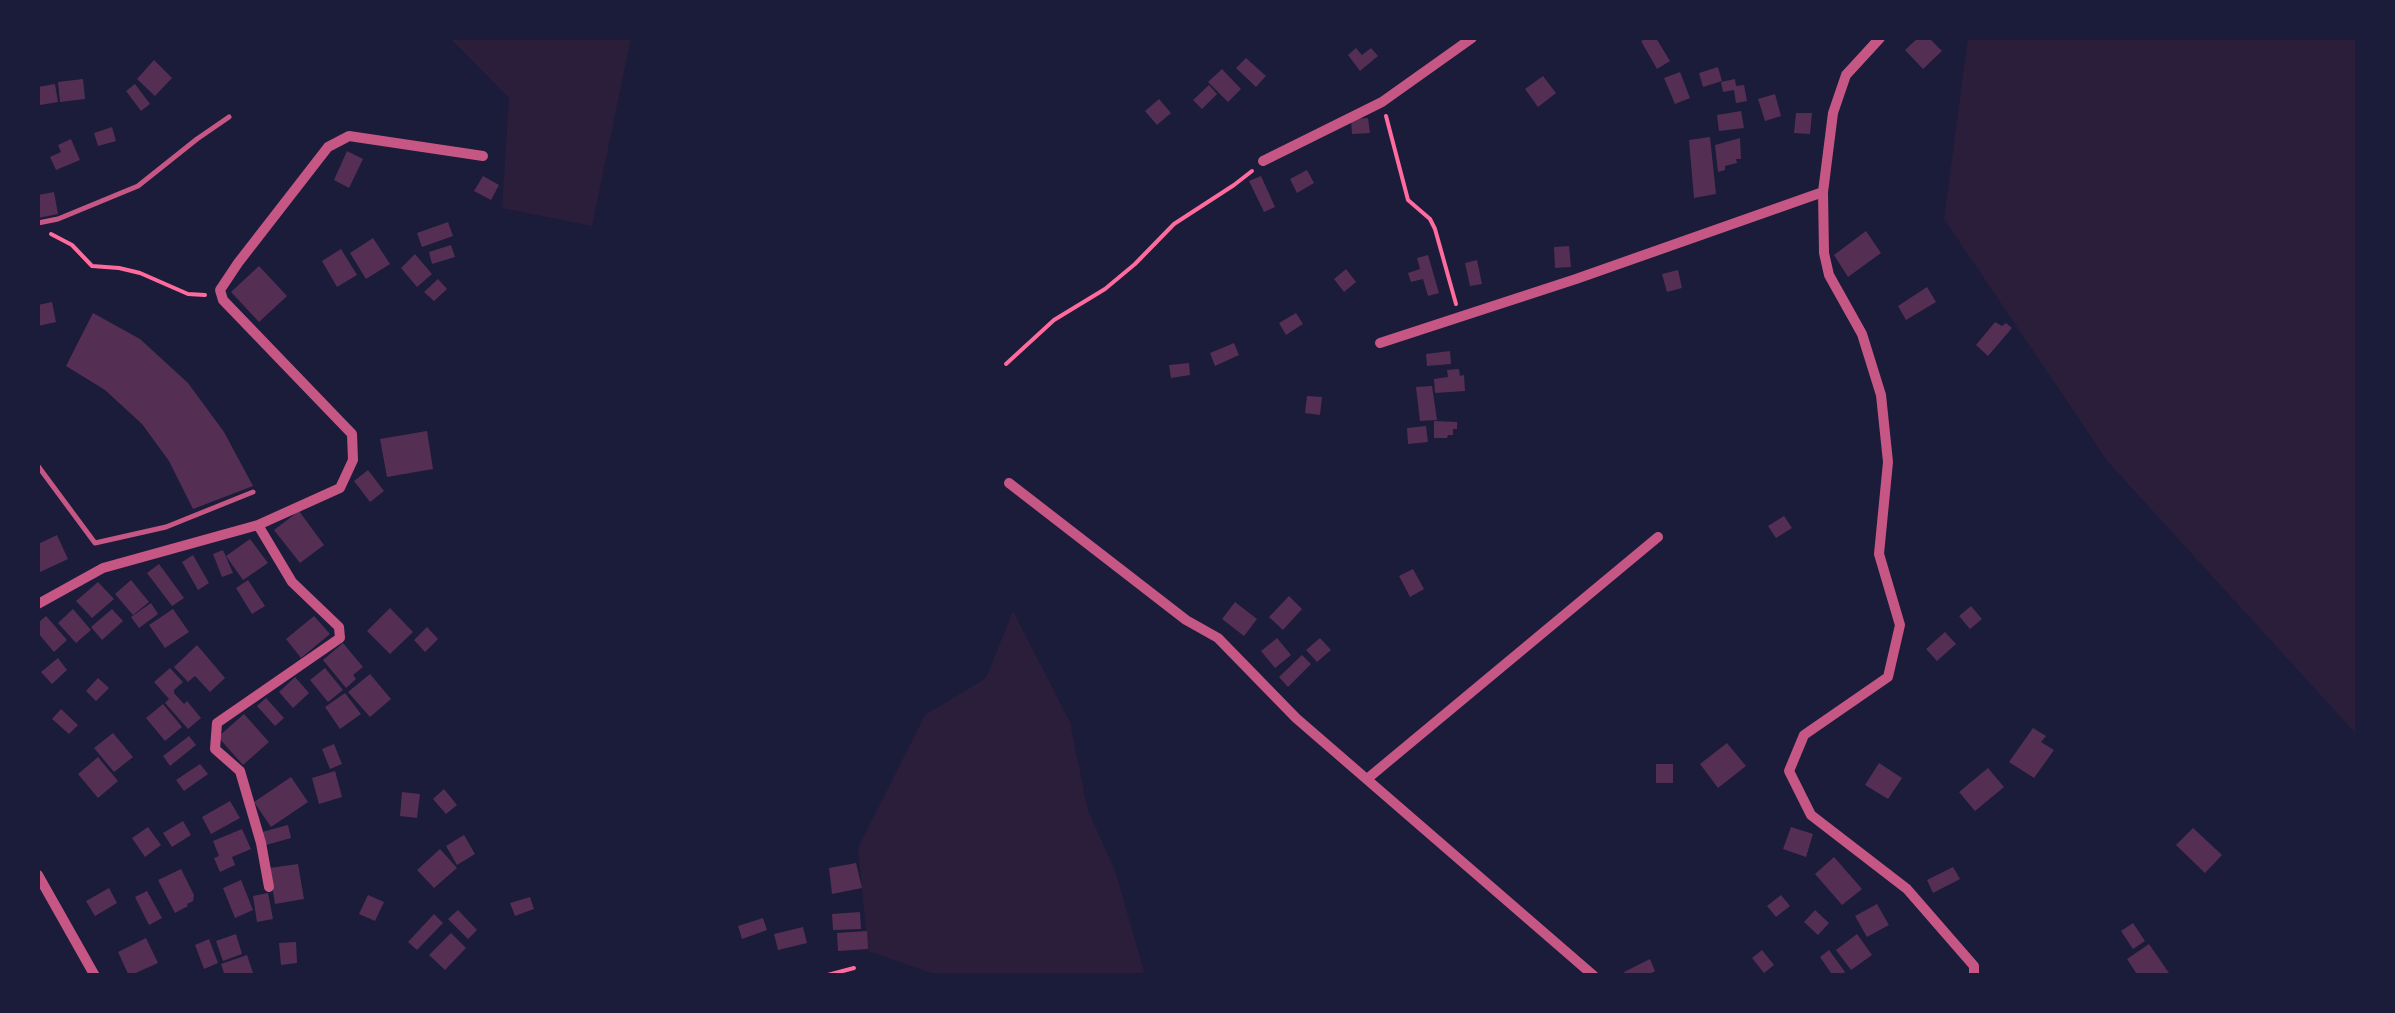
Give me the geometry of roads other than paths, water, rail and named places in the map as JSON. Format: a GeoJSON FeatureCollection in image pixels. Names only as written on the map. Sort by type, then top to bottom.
{"type":"FeatureCollection","features":[{"type":"Feature","properties":{"kind":"street"},"geometry":{"type":"LineString","coordinates":[[1263,161],[1382,102],[1472,38]]}},
{"type":"Feature","properties":{"kind":"street"},"geometry":{"type":"LineString","coordinates":[[1880,38],[1846,74],[1833,112],[1824,192],[1824,254],[1829,275],[1862,334],[1881,395],[1888,462],[1879,554],[1900,625],[1888,677],[1804,735],[1790,771],[1811,815],[1907,889],[1974,966],[1974,976]]}},
{"type":"Feature","properties":{"kind":"street"},"geometry":{"type":"LineString","coordinates":[[38,604],[102,568],[258,525],[340,488],[353,460],[352,434],[223,300],[220,290],[328,147],[349,136],[483,156]]}},
{"type":"Feature","properties":{"kind":"street"},"geometry":{"type":"LineString","coordinates":[[1380,343],[1824,192]]}},
{"type":"Feature","properties":{"kind":"street"},"geometry":{"type":"LineString","coordinates":[[1009,483],[1186,620],[1218,638],[1296,718],[1594,976]]}},
{"type":"Feature","properties":{"kind":"street"},"geometry":{"type":"LineString","coordinates":[[258,525],[292,582],[338,627],[340,638],[216,723],[214,749],[240,771],[261,842],[269,887]]}},
{"type":"Feature","properties":{"kind":"street"},"geometry":{"type":"LineString","coordinates":[[1367,779],[1658,538]]}},
{"type":"Feature","properties":{"kind":"street"},"geometry":{"type":"LineString","coordinates":[[38,875],[95,976]]}},
{"type":"Feature","properties":{"kind":"lane"},"geometry":{"type":"LineString","coordinates":[[38,223],[58,219],[138,186],[230,117]]}},
{"type":"Feature","properties":{"kind":"lane"},"geometry":{"type":"LineString","coordinates":[[38,466],[95,542],[166,527],[253,492]]}}]}
